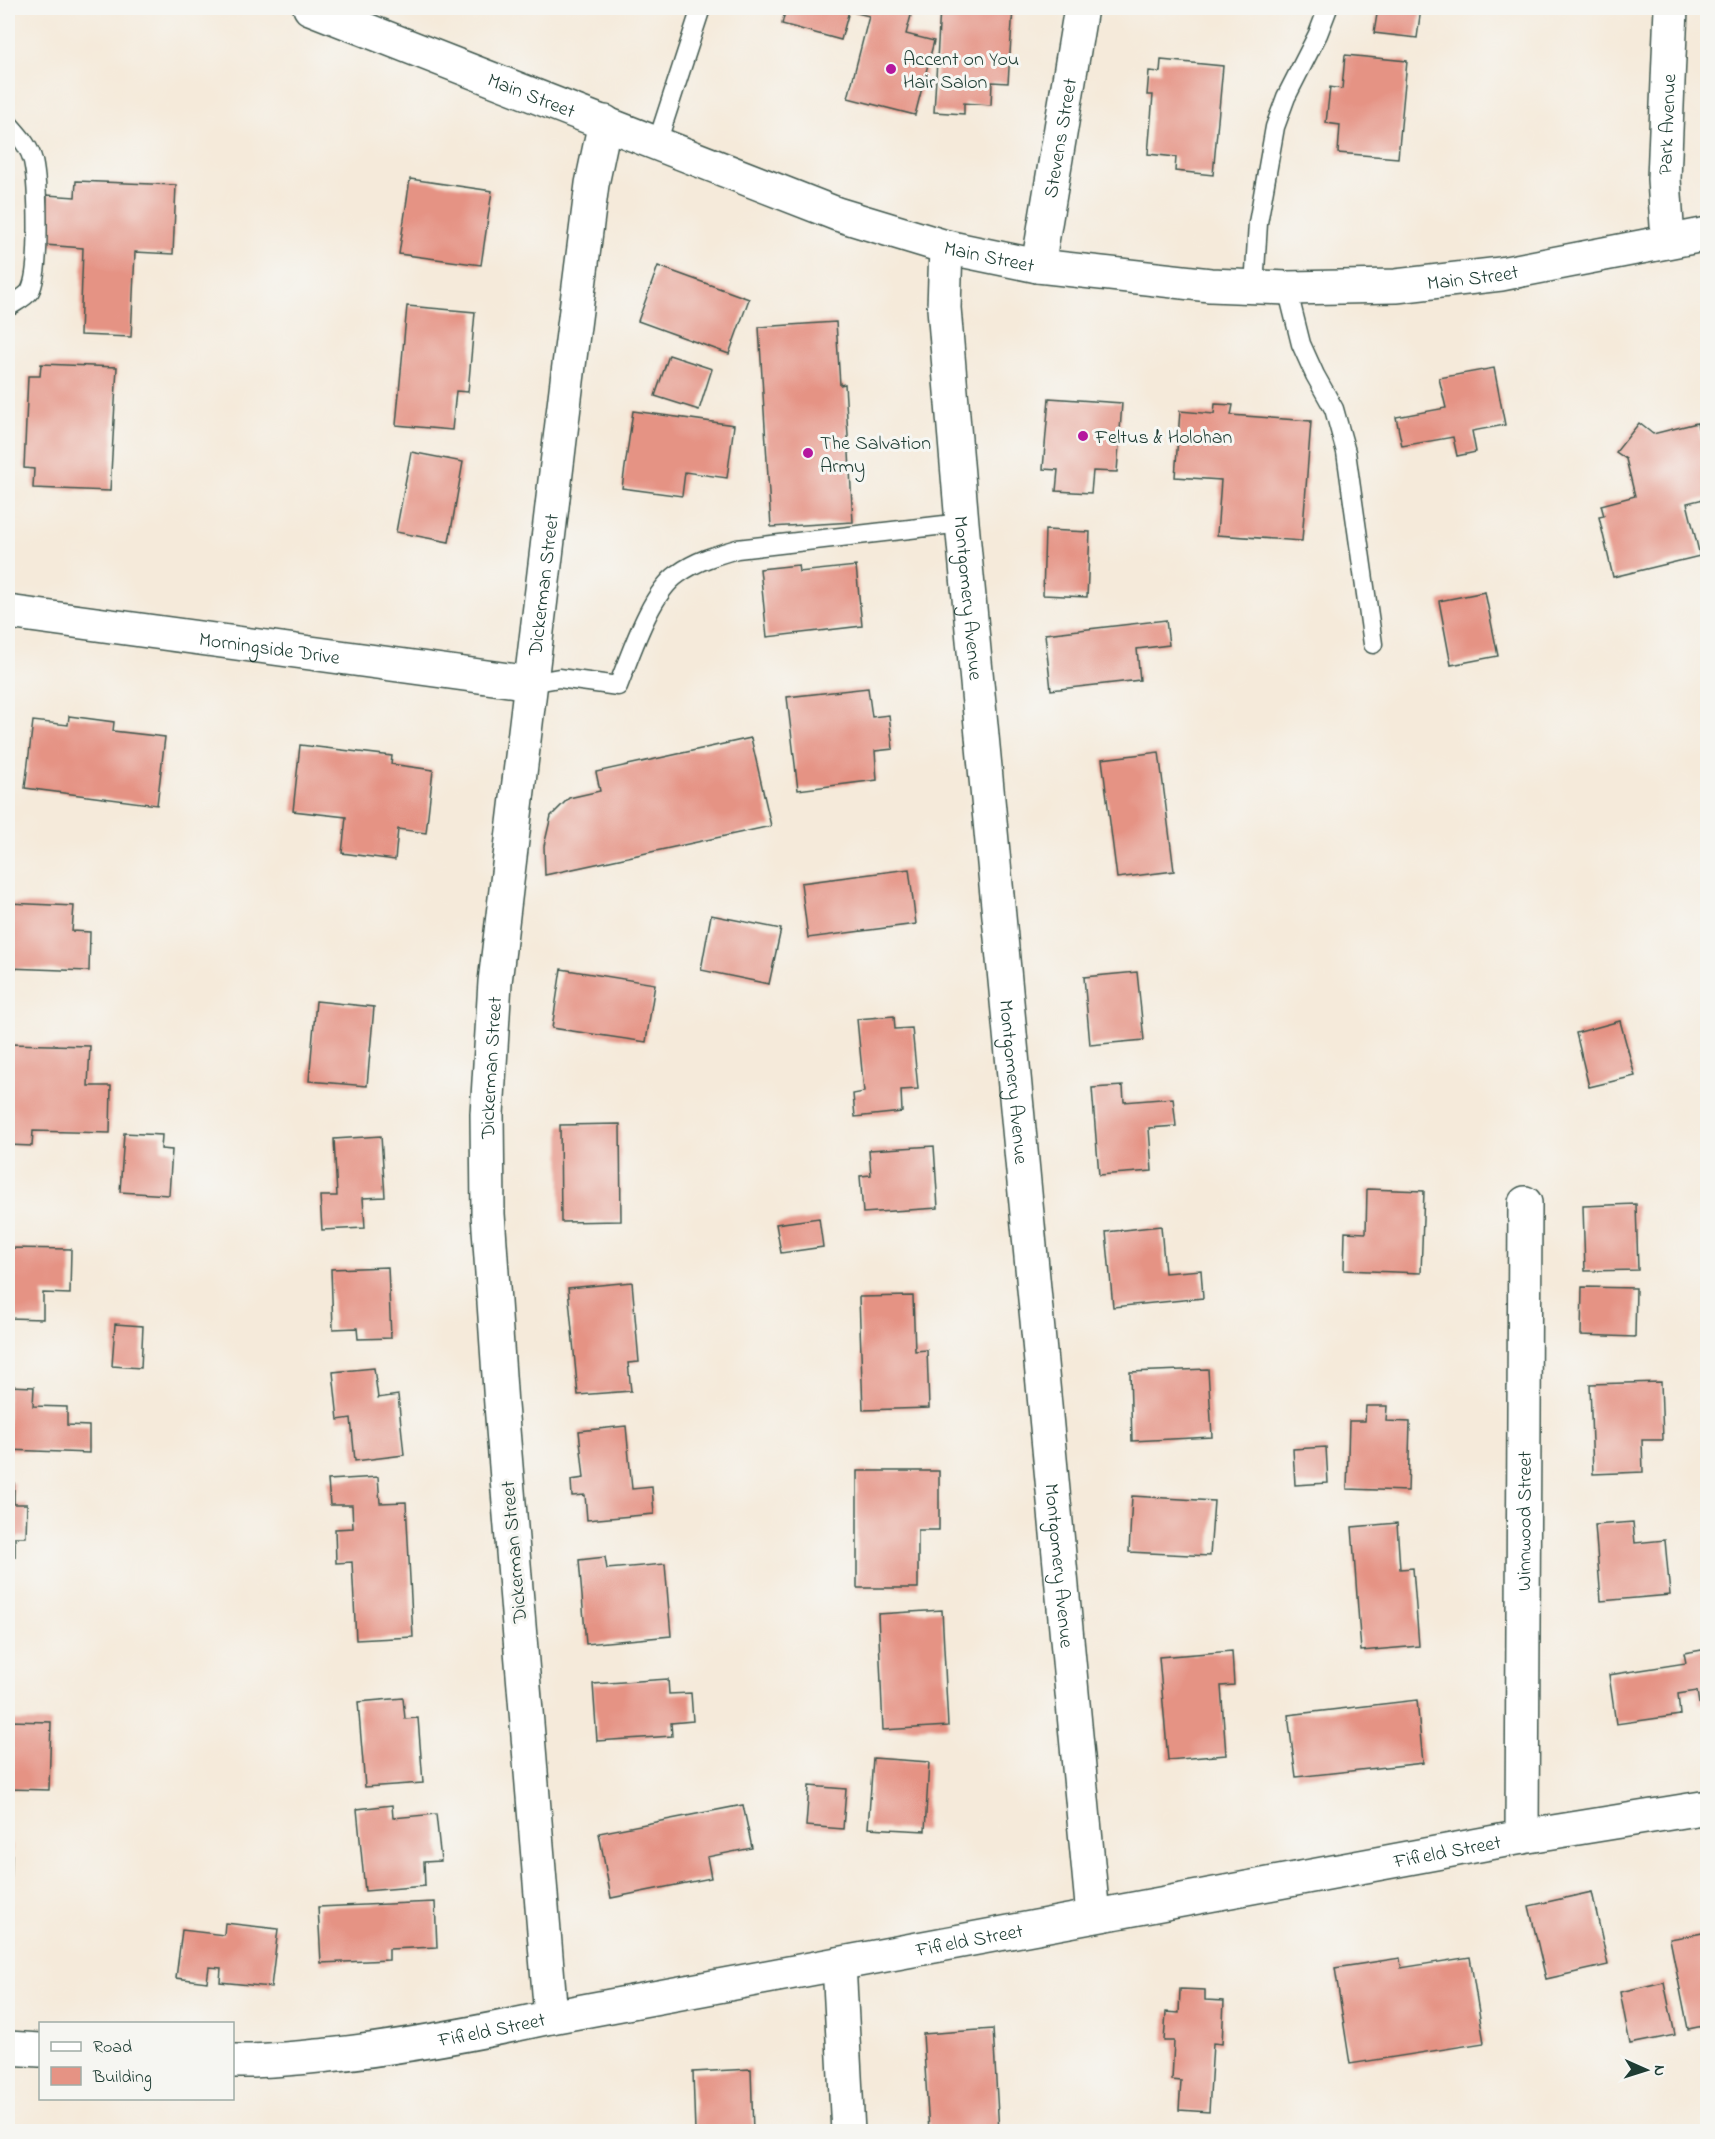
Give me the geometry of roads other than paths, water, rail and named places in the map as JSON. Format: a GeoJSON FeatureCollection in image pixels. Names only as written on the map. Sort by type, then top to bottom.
{"type":"FeatureCollection","features":[{"type":"Feature","properties":{"kind":"street","name":"Main Street"},"geometry":{"type":"LineString","coordinates":[[310,8],[837,214],[946,247],[1038,266],[1169,282],[1287,288],[1357,287],[1433,283],[1558,264],[1707,234]]}},
{"type":"Feature","properties":{"kind":"street","name":"Stevens Street"},"geometry":{"type":"LineString","coordinates":[[1038,266],[1081,8]]}},
{"type":"Feature","properties":{"kind":"street","name":"Park Avenue"},"geometry":{"type":"LineString","coordinates":[[1668,241],[1664,179],[1671,8]]}},
{"type":"Feature","properties":{"kind":"street","name":"Dickerman Street"},"geometry":{"type":"LineString","coordinates":[[551,2017],[502,1417],[488,1215],[487,1114],[495,982],[590,206],[605,122]]}},
{"type":"Feature","properties":{"kind":"street","name":"Montgomery Avenue"},"geometry":{"type":"LineString","coordinates":[[946,247],[944,308],[962,523],[1093,1916]]}},
{"type":"Feature","properties":{"kind":"street","name":"Morningside Drive"},"geometry":{"type":"LineString","coordinates":[[8,612],[531,683]]}},
{"type":"Feature","properties":{"kind":"street","name":"Winnwood Street"},"geometry":{"type":"LineString","coordinates":[[1522,1837],[1526,1203]]}},
{"type":"Feature","properties":{"kind":"street","name":"Fifield Street"},"geometry":{"type":"LineString","coordinates":[[234,2061],[283,2060],[372,2050],[461,2036],[551,2017],[1522,1837],[1707,1807]]}},
{"type":"Feature","properties":{"kind":"street"},"geometry":{"type":"LineString","coordinates":[[839,1964],[848,2132]]}},
{"type":"Feature","properties":{"kind":"street"},"geometry":{"type":"LineString","coordinates":[[8,2048],[39,2050]]}},
{"type":"Feature","properties":{"kind":"lane"},"geometry":{"type":"LineString","coordinates":[[657,143],[701,8]]}},
{"type":"Feature","properties":{"kind":"lane"},"geometry":{"type":"LineString","coordinates":[[1254,287],[1258,223],[1275,127],[1286,97],[1318,34],[1328,8]]}},
{"type":"Feature","properties":{"kind":"lane"},"geometry":{"type":"LineString","coordinates":[[8,123],[26,143],[33,160],[36,191],[37,266],[30,292],[8,307]]}},
{"type":"Feature","properties":{"kind":"lane"},"geometry":{"type":"LineString","coordinates":[[1287,288],[1301,344],[1334,409],[1346,452],[1372,644]]}},
{"type":"Feature","properties":{"kind":"lane"},"geometry":{"type":"LineString","coordinates":[[531,683],[559,678],[618,686],[655,599],[676,575],[703,560],[737,549],[962,523]]}},
{"type":"Feature","properties":{"kind":"place","name":"Accent on You Hair Salon"},"geometry":{"type":"Point","coordinates":[891,69]}},
{"type":"Feature","properties":{"kind":"place","name":"Feltus & Holohan"},"geometry":{"type":"Point","coordinates":[1083,436]}},
{"type":"Feature","properties":{"kind":"place","name":"The Salvation Army"},"geometry":{"type":"Point","coordinates":[808,453]}}]}
